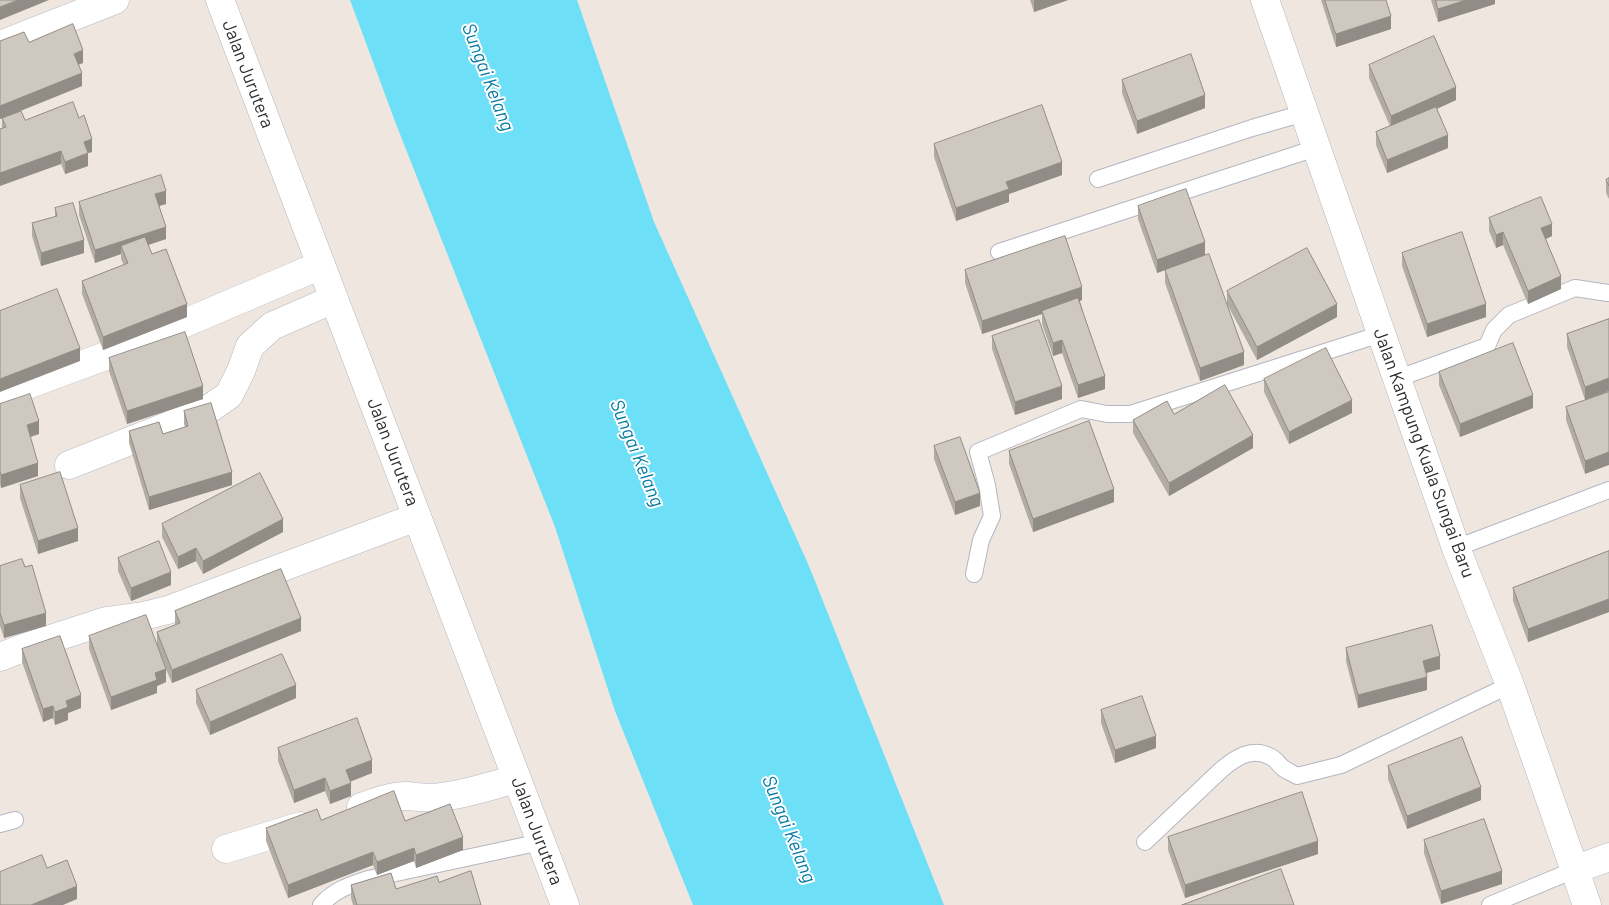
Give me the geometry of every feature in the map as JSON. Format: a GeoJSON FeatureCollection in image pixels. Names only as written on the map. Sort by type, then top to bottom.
{"type":"FeatureCollection","features":[{"type":"Feature","properties":{"kind":"street"},"geometry":{"type":"LineString","coordinates":[[0,45],[115,0]]}},
{"type":"Feature","properties":{"kind":"street","name":"Jalan Jurutera"},"geometry":{"type":"LineString","coordinates":[[220,0],[565,905]]}},
{"type":"Feature","properties":{"kind":"street","name":"Jalan Kampung Kuala Sungai Baru"},"geometry":{"type":"LineString","coordinates":[[1265,0],[1456,548],[1510,685],[1587,905]]}},
{"type":"Feature","properties":{"kind":"street"},"geometry":{"type":"LineString","coordinates":[[0,395],[119,351],[321,265]]}},
{"type":"Feature","properties":{"kind":"street"},"geometry":{"type":"LineString","coordinates":[[70,465],[206,411],[229,395],[241,371],[250,346],[272,326],[334,299]]}},
{"type":"Feature","properties":{"kind":"street"},"geometry":{"type":"LineString","coordinates":[[0,657],[106,621],[143,616],[168,610],[417,517]]}},
{"type":"Feature","properties":{"kind":"street"},"geometry":{"type":"LineString","coordinates":[[226,849],[391,798],[406,796],[442,797],[517,779]]}},
{"type":"Feature","properties":{"kind":"street"},"geometry":{"type":"LineString","coordinates":[[1574,870],[1609,858]]}},
{"type":"Feature","properties":{"kind":"lane"},"geometry":{"type":"LineString","coordinates":[[1098,179],[1252,128],[1304,113]]}},
{"type":"Feature","properties":{"kind":"lane"},"geometry":{"type":"LineString","coordinates":[[999,252],[1316,148]]}},
{"type":"Feature","properties":{"kind":"lane"},"geometry":{"type":"LineString","coordinates":[[1396,379],[1487,346],[1494,330],[1508,315],[1575,288],[1608,292]]}},
{"type":"Feature","properties":{"kind":"lane"},"geometry":{"type":"LineString","coordinates":[[974,574],[981,540],[992,516],[987,484],[978,452],[1081,409],[1107,414],[1130,414],[1381,334]]}},
{"type":"Feature","properties":{"kind":"lane"},"geometry":{"type":"LineString","coordinates":[[1456,548],[1609,490]]}},
{"type":"Feature","properties":{"kind":"lane"},"geometry":{"type":"LineString","coordinates":[[1145,842],[1221,770],[1234,759],[1248,752],[1261,753],[1272,757],[1283,768],[1297,776],[1341,765],[1510,685]]}},
{"type":"Feature","properties":{"kind":"lane"},"geometry":{"type":"LineString","coordinates":[[321,905],[328,897],[345,886],[368,879],[541,842]]}},
{"type":"Feature","properties":{"kind":"lane"},"geometry":{"type":"LineString","coordinates":[[1490,905],[1574,870]]}},
{"type":"Feature","properties":{"kind":"water","name":"Sungai Kelang"},"geometry":{"type":"Polygon","coordinates":[[[350,0],[577,0],[654,222],[809,566],[944,905],[693,905],[615,711],[555,527],[396,124],[350,0]]]}},
{"type":"Feature","properties":{"kind":"building"},"geometry":{"type":"Polygon","coordinates":[[[0,0],[18,0],[0,7],[0,0]]]}},
{"type":"Feature","properties":{"kind":"building"},"geometry":{"type":"Polygon","coordinates":[[[1325,0],[1386,0],[1391,16],[1336,34],[1325,0]]]}},
{"type":"Feature","properties":{"kind":"building"},"geometry":{"type":"Polygon","coordinates":[[[1436,0],[1466,0],[1438,9],[1436,0]]]}},
{"type":"Feature","properties":{"kind":"building"},"geometry":{"type":"Polygon","coordinates":[[[73,24],[83,50],[74,54],[82,73],[0,106],[0,41],[24,32],[29,42],[73,24]]]}},
{"type":"Feature","properties":{"kind":"building"},"geometry":{"type":"Polygon","coordinates":[[[1434,36],[1456,87],[1391,116],[1369,65],[1434,36]]]}},
{"type":"Feature","properties":{"kind":"building"},"geometry":{"type":"Polygon","coordinates":[[[1191,54],[1205,95],[1137,121],[1122,80],[1191,54]]]}},
{"type":"Feature","properties":{"kind":"building"},"geometry":{"type":"Polygon","coordinates":[[[73,102],[79,118],[84,115],[92,139],[84,142],[88,153],[65,162],[61,151],[0,173],[0,129],[6,127],[2,118],[21,111],[25,120],[73,102]]]}},
{"type":"Feature","properties":{"kind":"building"},"geometry":{"type":"Polygon","coordinates":[[[1042,105],[1062,162],[1006,182],[1009,189],[956,208],[934,144],[1042,105]]]}},
{"type":"Feature","properties":{"kind":"building"},"geometry":{"type":"Polygon","coordinates":[[[1436,107],[1448,135],[1387,160],[1376,132],[1436,107]]]}},
{"type":"Feature","properties":{"kind":"building"},"geometry":{"type":"Polygon","coordinates":[[[161,175],[166,191],[155,194],[166,227],[95,250],[79,202],[161,175]]]}},
{"type":"Feature","properties":{"kind":"building"},"geometry":{"type":"Polygon","coordinates":[[[1186,189],[1205,242],[1157,260],[1138,206],[1186,189]]]}},
{"type":"Feature","properties":{"kind":"building"},"geometry":{"type":"Polygon","coordinates":[[[1541,197],[1552,224],[1541,228],[1561,276],[1528,291],[1503,232],[1496,235],[1489,218],[1541,197]]]}},
{"type":"Feature","properties":{"kind":"building"},"geometry":{"type":"Polygon","coordinates":[[[73,203],[84,240],[41,253],[32,223],[57,216],[55,208],[73,203]]]}},
{"type":"Feature","properties":{"kind":"building"},"geometry":{"type":"Polygon","coordinates":[[[1462,232],[1486,304],[1427,324],[1402,253],[1462,232]]]}},
{"type":"Feature","properties":{"kind":"building"},"geometry":{"type":"Polygon","coordinates":[[[1065,236],[1082,287],[982,321],[965,270],[1065,236]]]}},
{"type":"Feature","properties":{"kind":"building"},"geometry":{"type":"Polygon","coordinates":[[[145,237],[152,254],[166,249],[187,304],[103,337],[82,281],[128,263],[121,246],[145,237]]]}},
{"type":"Feature","properties":{"kind":"building"},"geometry":{"type":"Polygon","coordinates":[[[1307,248],[1337,304],[1257,347],[1227,291],[1307,248]]]}},
{"type":"Feature","properties":{"kind":"building"},"geometry":{"type":"Polygon","coordinates":[[[1209,254],[1244,352],[1200,368],[1165,270],[1209,254]]]}},
{"type":"Feature","properties":{"kind":"building"},"geometry":{"type":"Polygon","coordinates":[[[57,289],[80,348],[0,379],[0,311],[57,289]]]}},
{"type":"Feature","properties":{"kind":"building"},"geometry":{"type":"Polygon","coordinates":[[[1078,298],[1105,376],[1078,385],[1062,340],[1053,343],[1042,311],[1078,298]]]}},
{"type":"Feature","properties":{"kind":"building"},"geometry":{"type":"Polygon","coordinates":[[[1609,319],[1609,378],[1585,387],[1567,334],[1609,319]]]}},
{"type":"Feature","properties":{"kind":"building"},"geometry":{"type":"Polygon","coordinates":[[[1039,320],[1062,386],[1015,402],[992,336],[1039,320]]]}},
{"type":"Feature","properties":{"kind":"building"},"geometry":{"type":"Polygon","coordinates":[[[185,332],[203,386],[127,411],[109,358],[185,332]]]}},
{"type":"Feature","properties":{"kind":"building"},"geometry":{"type":"Polygon","coordinates":[[[1513,343],[1533,395],[1460,424],[1439,372],[1513,343]]]}},
{"type":"Feature","properties":{"kind":"building"},"geometry":{"type":"Polygon","coordinates":[[[1326,348],[1352,400],[1289,432],[1264,379],[1326,348]]]}},
{"type":"Feature","properties":{"kind":"building"},"geometry":{"type":"Polygon","coordinates":[[[1225,385],[1253,435],[1169,483],[1133,420],[1167,401],[1174,414],[1225,385]]]}},
{"type":"Feature","properties":{"kind":"building"},"geometry":{"type":"Polygon","coordinates":[[[1609,392],[1609,452],[1585,461],[1566,407],[1609,392]]]}},
{"type":"Feature","properties":{"kind":"building"},"geometry":{"type":"Polygon","coordinates":[[[30,394],[39,421],[27,425],[38,463],[1,475],[0,404],[30,394]]]}},
{"type":"Feature","properties":{"kind":"building"},"geometry":{"type":"Polygon","coordinates":[[[211,403],[232,472],[149,497],[129,431],[159,422],[163,434],[188,426],[184,411],[211,403]]]}},
{"type":"Feature","properties":{"kind":"building"},"geometry":{"type":"Polygon","coordinates":[[[1089,421],[1114,489],[1033,519],[1009,451],[1089,421]]]}},
{"type":"Feature","properties":{"kind":"building"},"geometry":{"type":"Polygon","coordinates":[[[960,437],[980,493],[955,502],[934,446],[960,437]]]}},
{"type":"Feature","properties":{"kind":"building"},"geometry":{"type":"Polygon","coordinates":[[[60,472],[78,528],[38,541],[20,485],[60,472]]]}},
{"type":"Feature","properties":{"kind":"building"},"geometry":{"type":"Polygon","coordinates":[[[260,473],[283,519],[203,561],[196,548],[178,557],[162,524],[260,473]]]}},
{"type":"Feature","properties":{"kind":"building"},"geometry":{"type":"Polygon","coordinates":[[[159,541],[171,572],[131,588],[118,558],[159,541]]]}},
{"type":"Feature","properties":{"kind":"building"},"geometry":{"type":"Polygon","coordinates":[[[1609,551],[1609,599],[1528,629],[1513,588],[1609,551]]]}},
{"type":"Feature","properties":{"kind":"building"},"geometry":{"type":"Polygon","coordinates":[[[22,559],[25,567],[32,565],[46,613],[4,625],[0,613],[0,566],[22,559]]]}},
{"type":"Feature","properties":{"kind":"building"},"geometry":{"type":"Polygon","coordinates":[[[281,569],[301,618],[172,670],[157,632],[180,623],[175,611],[281,569]]]}},
{"type":"Feature","properties":{"kind":"building"},"geometry":{"type":"Polygon","coordinates":[[[146,615],[166,669],[155,673],[157,680],[111,697],[89,636],[146,615]]]}},
{"type":"Feature","properties":{"kind":"building"},"geometry":{"type":"Polygon","coordinates":[[[1432,625],[1440,656],[1423,661],[1427,677],[1358,695],[1346,648],[1432,625]]]}},
{"type":"Feature","properties":{"kind":"building"},"geometry":{"type":"Polygon","coordinates":[[[60,636],[81,695],[66,701],[68,707],[55,712],[53,706],[43,709],[22,649],[60,636]]]}},
{"type":"Feature","properties":{"kind":"building"},"geometry":{"type":"Polygon","coordinates":[[[282,654],[296,685],[210,722],[196,690],[282,654]]]}},
{"type":"Feature","properties":{"kind":"building"},"geometry":{"type":"Polygon","coordinates":[[[1142,696],[1156,736],[1115,750],[1101,710],[1142,696]]]}},
{"type":"Feature","properties":{"kind":"building"},"geometry":{"type":"Polygon","coordinates":[[[357,718],[372,760],[346,770],[351,783],[330,791],[325,778],[294,790],[278,748],[357,718]]]}},
{"type":"Feature","properties":{"kind":"building"},"geometry":{"type":"Polygon","coordinates":[[[1462,737],[1481,787],[1407,816],[1388,766],[1462,737]]]}},
{"type":"Feature","properties":{"kind":"building"},"geometry":{"type":"Polygon","coordinates":[[[394,791],[405,821],[450,804],[463,837],[416,855],[414,848],[377,862],[373,852],[288,885],[266,828],[317,809],[321,820],[394,791]]]}},
{"type":"Feature","properties":{"kind":"building"},"geometry":{"type":"Polygon","coordinates":[[[1302,792],[1318,841],[1185,885],[1168,837],[1302,792]]]}},
{"type":"Feature","properties":{"kind":"building"},"geometry":{"type":"Polygon","coordinates":[[[1484,819],[1502,871],[1441,891],[1424,840],[1484,819]]]}},
{"type":"Feature","properties":{"kind":"building"},"geometry":{"type":"Polygon","coordinates":[[[42,855],[47,868],[67,860],[77,886],[31,905],[0,905],[0,872],[42,855]]]}},
{"type":"Feature","properties":{"kind":"building"},"geometry":{"type":"Polygon","coordinates":[[[1281,869],[1294,905],[1182,905],[1281,869]]]}},
{"type":"Feature","properties":{"kind":"building"},"geometry":{"type":"Polygon","coordinates":[[[471,871],[481,905],[357,905],[351,885],[391,873],[396,889],[437,876],[439,882],[471,871]]]}}]}
